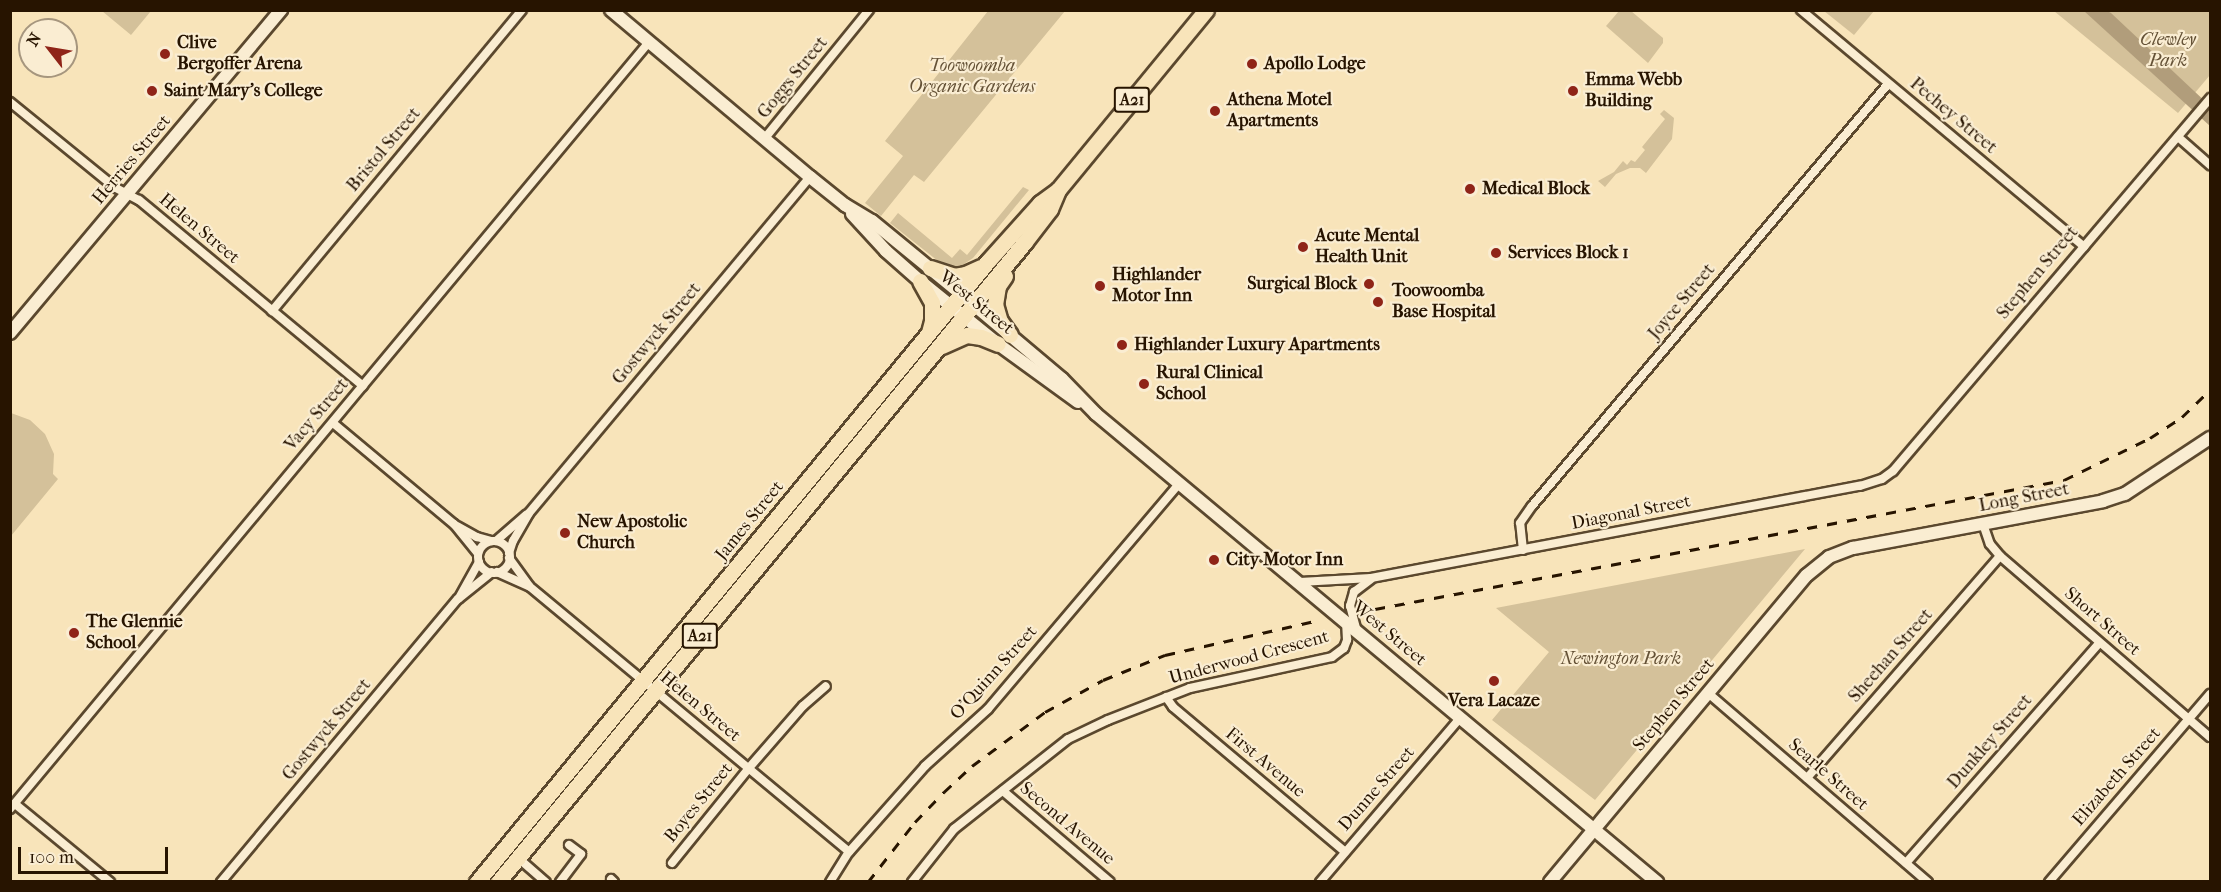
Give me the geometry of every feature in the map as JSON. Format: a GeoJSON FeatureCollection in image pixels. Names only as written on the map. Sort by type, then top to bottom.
{"type":"FeatureCollection","features":[{"type":"Feature","properties":{"kind":"highway","name":"James Street"},"geometry":{"type":"LineString","coordinates":[[498,882],[649,686],[961,294],[1040,203],[1058,190],[1206,10]]}},
{"type":"Feature","properties":{"kind":"highway","name":"James Street"},"geometry":{"type":"LineString","coordinates":[[477,882],[649,686],[935,352],[1019,250],[1050,209],[1058,190]]}},
{"type":"Feature","properties":{"kind":"highway"},"geometry":{"type":"LineString","coordinates":[[935,352],[966,335],[1004,340],[995,296],[1019,250]]}},
{"type":"Feature","properties":{"kind":"highway"},"geometry":{"type":"LineString","coordinates":[[926,338],[932,321],[933,308],[925,275],[960,276],[988,261]]}},
{"type":"Feature","properties":{"kind":"main road","name":"Herries Street"},"geometry":{"type":"LineString","coordinates":[[10,333],[280,10]]}},
{"type":"Feature","properties":{"kind":"main road","name":"West Street"},"geometry":{"type":"LineString","coordinates":[[611,10],[810,177],[845,205],[872,221],[925,275],[951,307],[969,311]]}},
{"type":"Feature","properties":{"kind":"main road","name":"West Street"},"geometry":{"type":"LineString","coordinates":[[925,275],[961,294],[969,311],[1060,392],[1096,414],[1300,582],[1460,718],[1595,827],[1657,882]]}},
{"type":"Feature","properties":{"kind":"main road","name":"Long Street"},"geometry":{"type":"LineString","coordinates":[[1829,557],[1853,548],[2103,501],[2125,494],[2211,438]]}},
{"type":"Feature","properties":{"kind":"main road","name":"Stephen Street"},"geometry":{"type":"LineString","coordinates":[[1550,882],[1807,575],[1829,557]]}},
{"type":"Feature","properties":{"kind":"street","name":"Bristol Street"},"geometry":{"type":"LineString","coordinates":[[272,311],[522,10]]}},
{"type":"Feature","properties":{"kind":"street","name":"Goggs Street"},"geometry":{"type":"LineString","coordinates":[[765,138],[869,10]]}},
{"type":"Feature","properties":{"kind":"street","name":"Pechey Street"},"geometry":{"type":"LineString","coordinates":[[1801,10],[2084,248]]}},
{"type":"Feature","properties":{"kind":"street","name":"Vacy Street"},"geometry":{"type":"LineString","coordinates":[[13,806],[649,42]]}},
{"type":"Feature","properties":{"kind":"street","name":"Joyce Street"},"geometry":{"type":"LineString","coordinates":[[1523,550],[1520,523],[1532,506],[1888,84]]}},
{"type":"Feature","properties":{"kind":"street","name":"Stephen Street"},"geometry":{"type":"LineString","coordinates":[[1893,471],[2209,99]]}},
{"type":"Feature","properties":{"kind":"street","name":"Helen Street"},"geometry":{"type":"LineString","coordinates":[[10,102],[116,188],[139,200],[363,386]]}},
{"type":"Feature","properties":{"kind":"street"},"geometry":{"type":"LineString","coordinates":[[2178,137],[2211,165]]}},
{"type":"Feature","properties":{"kind":"street","name":"Gostwyck Street"},"geometry":{"type":"LineString","coordinates":[[509,556],[513,541],[529,513],[810,177]]}},
{"type":"Feature","properties":{"kind":"street"},"geometry":{"type":"LineString","coordinates":[[333,423],[454,524],[477,537],[504,545],[509,556],[505,567],[494,572],[483,568],[479,558],[454,524]]}},
{"type":"Feature","properties":{"kind":"street","name":"Diagonal Street"},"geometry":{"type":"LineString","coordinates":[[1300,582],[1371,578],[1523,550],[1860,486],[1879,480],[1893,471]]}},
{"type":"Feature","properties":{"kind":"street","name":"O'Quinn Street"},"geometry":{"type":"LineString","coordinates":[[830,882],[849,852],[925,766],[988,709],[1180,483]]}},
{"type":"Feature","properties":{"kind":"street","name":"Gostwyck Street"},"geometry":{"type":"LineString","coordinates":[[493,541],[529,513]]}},
{"type":"Feature","properties":{"kind":"street","name":"Short Street"},"geometry":{"type":"LineString","coordinates":[[1983,524],[1990,544],[2000,556],[2099,643],[2211,736]]}},
{"type":"Feature","properties":{"kind":"street"},"geometry":{"type":"LineString","coordinates":[[479,558],[482,546],[493,541]]}},
{"type":"Feature","properties":{"kind":"street","name":"Helen Street"},"geometry":{"type":"LineString","coordinates":[[509,556],[530,586],[849,852]]}},
{"type":"Feature","properties":{"kind":"street","name":"Sheehan Street"},"geometry":{"type":"LineString","coordinates":[[1807,778],[2000,556]]}},
{"type":"Feature","properties":{"kind":"street","name":"Gostwyck Street"},"geometry":{"type":"LineString","coordinates":[[221,882],[458,599],[479,558]]}},
{"type":"Feature","properties":{"kind":"street","name":"Helen Street"},"geometry":{"type":"LineString","coordinates":[[494,572],[530,586]]}},
{"type":"Feature","properties":{"kind":"street","name":"Gostwyck Street"},"geometry":{"type":"LineString","coordinates":[[458,599],[494,572]]}},
{"type":"Feature","properties":{"kind":"street"},"geometry":{"type":"LineString","coordinates":[[1357,630],[1353,621],[1352,599],[1354,592],[1371,578]]}},
{"type":"Feature","properties":{"kind":"street","name":"Underwood Crescent"},"geometry":{"type":"LineString","coordinates":[[912,882],[954,829],[1068,739],[1166,697],[1243,675],[1332,657],[1344,648],[1347,640],[1346,621]]}},
{"type":"Feature","properties":{"kind":"street","name":"Dunkley Street"},"geometry":{"type":"LineString","coordinates":[[1906,864],[2099,643]]}},
{"type":"Feature","properties":{"kind":"street","name":"Boyes Street"},"geometry":{"type":"LineString","coordinates":[[672,862],[803,706],[826,686]]}},
{"type":"Feature","properties":{"kind":"street","name":"Searle Street"},"geometry":{"type":"LineString","coordinates":[[1708,693],[1928,882]]}},
{"type":"Feature","properties":{"kind":"street","name":"Elizabeth Street"},"geometry":{"type":"LineString","coordinates":[[2049,882],[2211,693]]}},
{"type":"Feature","properties":{"kind":"street","name":"First Avenue"},"geometry":{"type":"LineString","coordinates":[[1166,697],[1173,707],[1345,852]]}},
{"type":"Feature","properties":{"kind":"street","name":"Dunne Street"},"geometry":{"type":"LineString","coordinates":[[1320,882],[1460,718]]}},
{"type":"Feature","properties":{"kind":"street","name":"Second Avenue"},"geometry":{"type":"LineString","coordinates":[[1003,791],[1110,882]]}},
{"type":"Feature","properties":{"kind":"street"},"geometry":{"type":"LineString","coordinates":[[13,806],[110,882]]}},
{"type":"Feature","properties":{"kind":"street"},"geometry":{"type":"LineString","coordinates":[[560,882],[581,854],[569,845]]}},
{"type":"Feature","properties":{"kind":"street"},"geometry":{"type":"LineString","coordinates":[[517,857],[546,882]]}},
{"type":"Feature","properties":{"kind":"green space"},"geometry":{"type":"Polygon","coordinates":[[[102,11],[151,11],[131,35],[102,11]]]}},
{"type":"Feature","properties":{"kind":"green space","name":"Toowoomba Organic Gardens"},"geometry":{"type":"Polygon","coordinates":[[[988,11],[1065,11],[924,182],[914,175],[881,216],[865,203],[903,156],[885,141],[988,11]]]}},
{"type":"Feature","properties":{"kind":"green space"},"geometry":{"type":"Polygon","coordinates":[[[1619,11],[1631,11],[1663,38],[1663,43],[1648,63],[1606,26],[1619,11]]]}},
{"type":"Feature","properties":{"kind":"green space"},"geometry":{"type":"Polygon","coordinates":[[[1824,11],[1874,11],[1854,35],[1824,11]]]}},
{"type":"Feature","properties":{"kind":"green space","name":"Clewley Park"},"geometry":{"type":"Polygon","coordinates":[[[2054,11],[2210,11],[2210,75],[2178,113],[2054,11]]]}},
{"type":"Feature","properties":{"kind":"green space"},"geometry":{"type":"Polygon","coordinates":[[[1664,110],[1674,118],[1672,139],[1646,173],[1640,168],[1630,168],[1616,174],[1605,187],[1598,181],[1614,172],[1623,161],[1627,165],[1631,160],[1635,162],[1645,150],[1642,147],[1665,119],[1660,114],[1664,110]]]}},
{"type":"Feature","properties":{"kind":"green space"},"geometry":{"type":"Polygon","coordinates":[[[1023,187],[1029,190],[973,258],[961,266],[951,266],[938,261],[890,223],[898,213],[952,258],[960,249],[967,255],[1023,187]]]}},
{"type":"Feature","properties":{"kind":"green space"},"geometry":{"type":"Polygon","coordinates":[[[11,413],[30,420],[45,434],[54,454],[53,474],[58,479],[11,536],[11,413]]]}},
{"type":"Feature","properties":{"kind":"green space","name":"Newington Park"},"geometry":{"type":"Polygon","coordinates":[[[1805,549],[1595,800],[1492,720],[1549,652],[1496,608],[1805,549]]]}},
{"type":"Feature","properties":{"kind":"shaded area"},"geometry":{"type":"Polygon","coordinates":[[[2084,11],[2111,13],[2210,106],[2210,126],[2084,11]]]}},
{"type":"Feature","properties":{"kind":"railway"},"geometry":{"type":"LineString","coordinates":[[1375,609],[2064,480],[2150,438],[2182,417],[2210,390]]}},
{"type":"Feature","properties":{"kind":"railway"},"geometry":{"type":"LineString","coordinates":[[868,882],[915,822],[944,792],[972,766],[1045,712],[1103,680],[1165,655],[1319,620]]}},
{"type":"Feature","properties":{"kind":"place","name":"Clive Bergoffer Arena"},"geometry":{"type":"Point","coordinates":[165,54]}},
{"type":"Feature","properties":{"kind":"place","name":"Apollo Lodge"},"geometry":{"type":"Point","coordinates":[1252,64]}},
{"type":"Feature","properties":{"kind":"place","name":"Saint Mary's College"},"geometry":{"type":"Point","coordinates":[152,91]}},
{"type":"Feature","properties":{"kind":"place","name":"Emma Webb Building"},"geometry":{"type":"Point","coordinates":[1573,91]}},
{"type":"Feature","properties":{"kind":"place","name":"Athena Motel Apartments"},"geometry":{"type":"Point","coordinates":[1215,111]}},
{"type":"Feature","properties":{"kind":"place","name":"Medical Block"},"geometry":{"type":"Point","coordinates":[1470,189]}},
{"type":"Feature","properties":{"kind":"place","name":"Acute Mental Health Unit"},"geometry":{"type":"Point","coordinates":[1303,247]}},
{"type":"Feature","properties":{"kind":"place","name":"Services Block 1"},"geometry":{"type":"Point","coordinates":[1496,253]}},
{"type":"Feature","properties":{"kind":"place","name":"Surgical Block"},"geometry":{"type":"Point","coordinates":[1369,284]}},
{"type":"Feature","properties":{"kind":"place","name":"Highlander Motor Inn"},"geometry":{"type":"Point","coordinates":[1100,286]}},
{"type":"Feature","properties":{"kind":"place","name":"Toowoomba Base Hospital"},"geometry":{"type":"Point","coordinates":[1378,302]}},
{"type":"Feature","properties":{"kind":"place","name":"Highlander Luxury Apartments"},"geometry":{"type":"Point","coordinates":[1122,345]}},
{"type":"Feature","properties":{"kind":"place","name":"Rural Clinical School"},"geometry":{"type":"Point","coordinates":[1144,384]}},
{"type":"Feature","properties":{"kind":"place","name":"New Apostolic Church"},"geometry":{"type":"Point","coordinates":[565,533]}},
{"type":"Feature","properties":{"kind":"place","name":"City Motor Inn"},"geometry":{"type":"Point","coordinates":[1214,560]}},
{"type":"Feature","properties":{"kind":"place","name":"The Glennie School"},"geometry":{"type":"Point","coordinates":[74,633]}},
{"type":"Feature","properties":{"kind":"place","name":"Vera Lacaze"},"geometry":{"type":"Point","coordinates":[1494,681]}}]}
